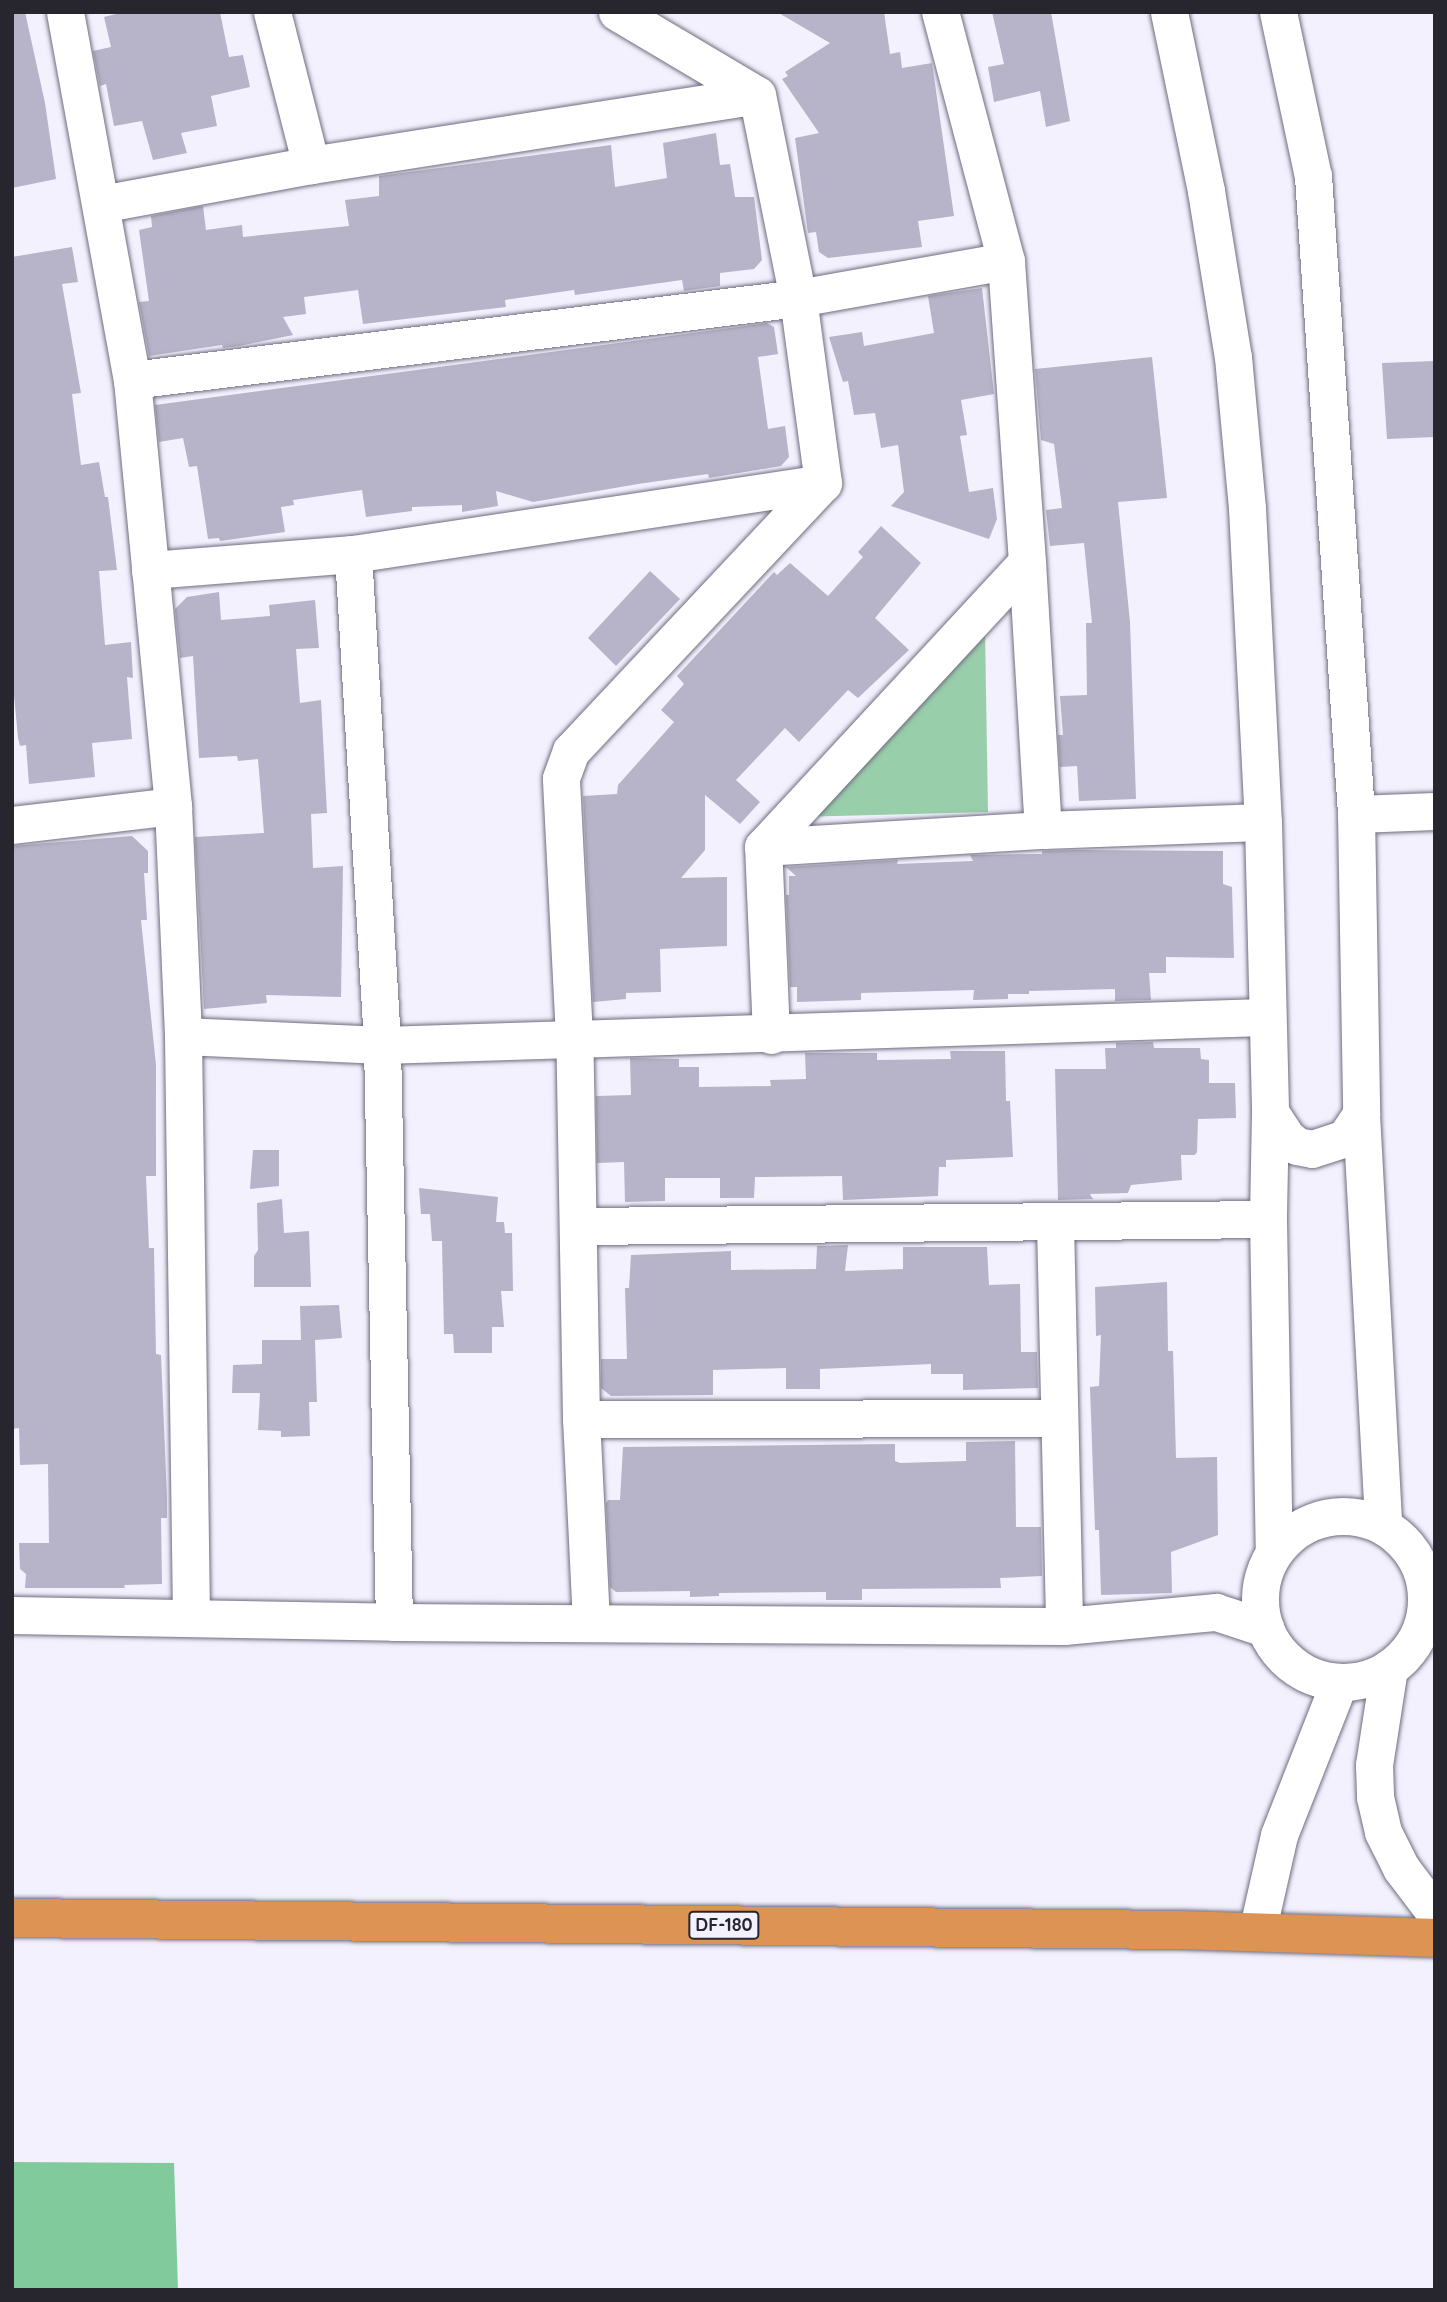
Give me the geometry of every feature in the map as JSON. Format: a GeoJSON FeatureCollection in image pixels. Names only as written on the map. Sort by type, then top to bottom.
{"type":"FeatureCollection","features":[{"type":"Feature","properties":{"kind":"highway","name":"DF-180"},"geometry":{"type":"LineString","coordinates":[[12,1918],[1257,1932],[1435,1938]]}},
{"type":"Feature","properties":{"kind":"street"},"geometry":{"type":"LineString","coordinates":[[65,12],[132,380],[173,806],[183,1035],[191,1618]]}},
{"type":"Feature","properties":{"kind":"street"},"geometry":{"type":"LineString","coordinates":[[272,12],[311,165]]}},
{"type":"Feature","properties":{"kind":"street"},"geometry":{"type":"LineString","coordinates":[[617,12],[757,96],[798,298],[823,483]]}},
{"type":"Feature","properties":{"kind":"street"},"geometry":{"type":"LineString","coordinates":[[940,12],[1006,261],[1043,830]]}},
{"type":"Feature","properties":{"kind":"street"},"geometry":{"type":"LineString","coordinates":[[1169,12],[1206,191],[1233,357],[1247,508],[1263,822],[1265,1017],[1270,1112],[1268,1219],[1274,1552]]}},
{"type":"Feature","properties":{"kind":"street"},"geometry":{"type":"LineString","coordinates":[[1278,12],[1313,176],[1356,814],[1361,1114],[1383,1525]]}},
{"type":"Feature","properties":{"kind":"street"},"geometry":{"type":"LineString","coordinates":[[101,204],[311,165],[757,96]]}},
{"type":"Feature","properties":{"kind":"street"},"geometry":{"type":"LineString","coordinates":[[132,380],[798,298],[1006,261]]}},
{"type":"Feature","properties":{"kind":"street"},"geometry":{"type":"LineString","coordinates":[[150,570],[353,554],[823,483]]}},
{"type":"Feature","properties":{"kind":"street"},"geometry":{"type":"LineString","coordinates":[[591,1622],[581,1419],[574,1037],[561,778],[571,751],[823,483]]}},
{"type":"Feature","properties":{"kind":"street"},"geometry":{"type":"LineString","coordinates":[[353,554],[382,1045],[394,1622]]}},
{"type":"Feature","properties":{"kind":"street"},"geometry":{"type":"LineString","coordinates":[[771,1035],[763,847],[1027,562]]}},
{"type":"Feature","properties":{"kind":"street"},"geometry":{"type":"LineString","coordinates":[[12,825],[173,806]]}},
{"type":"Feature","properties":{"kind":"street"},"geometry":{"type":"LineString","coordinates":[[1356,814],[1435,811]]}},
{"type":"Feature","properties":{"kind":"street"},"geometry":{"type":"LineString","coordinates":[[763,847],[1043,830],[1263,822]]}},
{"type":"Feature","properties":{"kind":"street"},"geometry":{"type":"LineString","coordinates":[[183,1035],[382,1045],[574,1037],[771,1035],[1265,1017]]}},
{"type":"Feature","properties":{"kind":"street"},"geometry":{"type":"LineString","coordinates":[[1270,1112],[1286,1137],[1297,1146],[1312,1149],[1345,1138],[1361,1114]]}},
{"type":"Feature","properties":{"kind":"street"},"geometry":{"type":"LineString","coordinates":[[579,1226],[1268,1219]]}},
{"type":"Feature","properties":{"kind":"street"},"geometry":{"type":"LineString","coordinates":[[1055,1223],[1064,1626]]}},
{"type":"Feature","properties":{"kind":"street"},"geometry":{"type":"LineString","coordinates":[[581,1419],[1059,1418]]}},
{"type":"Feature","properties":{"kind":"street"},"geometry":{"type":"LineString","coordinates":[[1335,1515],[1360,1517],[1383,1525],[1409,1547],[1424,1577],[1430,1611],[1413,1644],[1389,1668],[1365,1679],[1339,1683],[1315,1678],[1294,1667],[1277,1650],[1265,1629],[1260,1604],[1261,1586],[1274,1552],[1290,1534],[1312,1521],[1335,1515]]}},
{"type":"Feature","properties":{"kind":"street"},"geometry":{"type":"LineString","coordinates":[[1216,1612],[1261,1586]]}},
{"type":"Feature","properties":{"kind":"street"},"geometry":{"type":"LineString","coordinates":[[12,1615],[394,1622],[1064,1626],[1216,1612],[1265,1629]]}},
{"type":"Feature","properties":{"kind":"street"},"geometry":{"type":"LineString","coordinates":[[1389,1668],[1374,1765],[1375,1797],[1383,1832],[1401,1868],[1435,1913]]}},
{"type":"Feature","properties":{"kind":"street"},"geometry":{"type":"LineString","coordinates":[[1257,1932],[1279,1835],[1339,1683]]}},
{"type":"Feature","properties":{"kind":"green space"},"geometry":{"type":"Polygon","coordinates":[[[985,631],[988,812],[798,817],[985,631]]]}},
{"type":"Feature","properties":{"kind":"green space"},"geometry":{"type":"Polygon","coordinates":[[[12,2162],[174,2163],[178,2290],[12,2290],[12,2162]]]}},
{"type":"Feature","properties":{"kind":"building"},"geometry":{"type":"Polygon","coordinates":[[[12,12],[25,12],[45,103],[56,179],[12,188],[12,12]]]}},
{"type":"Feature","properties":{"kind":"building"},"geometry":{"type":"Polygon","coordinates":[[[124,12],[220,12],[229,57],[243,55],[250,87],[211,96],[217,126],[181,133],[187,153],[153,160],[142,121],[114,126],[106,84],[100,86],[93,51],[111,47],[104,17],[124,12]]]}},
{"type":"Feature","properties":{"kind":"building"},"geometry":{"type":"Polygon","coordinates":[[[777,12],[884,12],[890,54],[900,52],[902,68],[932,63],[954,216],[918,221],[922,247],[828,258],[819,252],[816,232],[808,233],[795,138],[819,133],[782,79],[788,76],[785,72],[830,43],[777,12]]]}},
{"type":"Feature","properties":{"kind":"building"},"geometry":{"type":"Polygon","coordinates":[[[992,12],[1051,12],[1070,121],[1046,127],[1040,91],[994,102],[988,67],[1004,64],[992,12]]]}},
{"type":"Feature","properties":{"kind":"building"},"geometry":{"type":"Polygon","coordinates":[[[716,133],[720,165],[730,164],[735,197],[754,197],[762,260],[754,269],[720,273],[720,286],[684,291],[682,280],[575,295],[574,290],[505,300],[506,307],[363,324],[358,290],[304,297],[306,314],[283,317],[293,335],[239,346],[223,348],[222,345],[149,356],[139,302],[149,301],[139,230],[152,227],[151,216],[203,206],[206,230],[242,225],[243,237],[349,226],[345,200],[379,196],[379,176],[611,145],[615,187],[667,178],[663,143],[716,133]]]}},
{"type":"Feature","properties":{"kind":"building"},"geometry":{"type":"Polygon","coordinates":[[[72,247],[78,282],[62,284],[81,393],[72,394],[81,465],[99,462],[105,497],[108,497],[117,570],[99,571],[105,645],[131,642],[133,678],[127,677],[132,739],[92,743],[95,777],[29,784],[26,745],[20,746],[18,738],[12,673],[12,257],[72,247]]]}},
{"type":"Feature","properties":{"kind":"building"},"geometry":{"type":"Polygon","coordinates":[[[982,288],[994,394],[961,400],[967,435],[960,436],[969,492],[993,488],[997,519],[989,539],[891,506],[904,492],[898,445],[881,448],[875,413],[854,415],[848,381],[843,382],[829,337],[862,332],[864,346],[934,333],[928,296],[982,288]]]}},
{"type":"Feature","properties":{"kind":"building"},"geometry":{"type":"Polygon","coordinates":[[[767,323],[774,327],[778,354],[758,357],[768,429],[785,426],[789,457],[781,466],[709,478],[708,474],[638,484],[533,502],[496,491],[498,506],[462,512],[462,505],[412,507],[412,511],[366,517],[362,490],[293,500],[294,505],[281,507],[285,532],[220,541],[219,538],[208,539],[197,466],[189,467],[183,438],[159,442],[155,405],[767,323]]]}},
{"type":"Feature","properties":{"kind":"building"},"geometry":{"type":"Polygon","coordinates":[[[1152,357],[1167,498],[1118,502],[1130,622],[1136,799],[1079,801],[1077,766],[1060,767],[1058,735],[1063,735],[1060,696],[1087,695],[1086,623],[1092,623],[1084,543],[1050,546],[1046,510],[1062,508],[1054,444],[1041,440],[1035,369],[1152,357]]]}},
{"type":"Feature","properties":{"kind":"building"},"geometry":{"type":"Polygon","coordinates":[[[1435,361],[1435,437],[1387,439],[1382,363],[1435,361]]]}},
{"type":"Feature","properties":{"kind":"building"},"geometry":{"type":"Polygon","coordinates":[[[881,526],[921,563],[875,618],[909,650],[858,698],[848,690],[799,742],[785,728],[736,780],[760,802],[740,824],[705,795],[705,850],[681,878],[727,877],[727,946],[660,949],[661,992],[626,993],[626,999],[593,1002],[583,796],[617,794],[618,785],[674,722],[661,710],[684,684],[677,676],[774,572],[777,575],[790,563],[828,596],[863,557],[858,552],[881,526]]]}},
{"type":"Feature","properties":{"kind":"building"},"geometry":{"type":"Polygon","coordinates":[[[650,571],[680,599],[616,666],[588,638],[650,571]]]}},
{"type":"Feature","properties":{"kind":"building"},"geometry":{"type":"Polygon","coordinates":[[[219,592],[221,620],[270,616],[269,605],[315,600],[319,648],[296,649],[300,703],[321,700],[327,813],[311,814],[313,868],[343,866],[341,997],[266,995],[267,1003],[204,1009],[195,837],[264,833],[258,759],[238,761],[237,756],[199,758],[193,656],[180,658],[175,609],[187,597],[219,592]]]}},
{"type":"Feature","properties":{"kind":"building"},"geometry":{"type":"Polygon","coordinates":[[[132,836],[148,851],[148,873],[144,873],[147,920],[141,920],[156,1065],[156,1176],[146,1176],[149,1248],[154,1248],[156,1354],[161,1355],[167,1498],[167,1518],[161,1518],[162,1584],[124,1585],[125,1588],[25,1588],[26,1574],[20,1569],[19,1543],[49,1543],[48,1464],[20,1465],[19,1428],[12,1429],[12,846],[132,836]]]}},
{"type":"Feature","properties":{"kind":"building"},"geometry":{"type":"Polygon","coordinates":[[[1042,851],[1223,851],[1223,884],[1232,887],[1234,958],[1166,957],[1166,973],[1149,973],[1151,1000],[1115,1001],[1115,989],[1029,991],[1029,994],[1008,994],[1008,999],[973,1000],[974,990],[861,993],[861,1000],[797,1002],[797,987],[790,987],[786,895],[789,895],[789,876],[796,876],[786,867],[898,860],[897,864],[973,861],[970,855],[1042,854],[1042,851]]]}},
{"type":"Feature","properties":{"kind":"building"},"geometry":{"type":"Polygon","coordinates":[[[1153,1042],[1154,1048],[1200,1048],[1201,1059],[1209,1060],[1209,1083],[1235,1083],[1236,1118],[1198,1119],[1197,1152],[1195,1155],[1181,1155],[1182,1180],[1131,1185],[1128,1193],[1090,1194],[1093,1199],[1058,1200],[1055,1069],[1106,1069],[1105,1048],[1116,1048],[1116,1043],[1153,1042]]]}},
{"type":"Feature","properties":{"kind":"building"},"geometry":{"type":"Polygon","coordinates":[[[950,1051],[1005,1051],[1006,1101],[1010,1101],[1013,1157],[946,1160],[946,1167],[939,1167],[938,1196],[843,1200],[842,1176],[755,1177],[754,1198],[720,1198],[720,1178],[665,1178],[665,1201],[625,1202],[624,1162],[597,1163],[596,1096],[631,1095],[630,1058],[679,1059],[679,1067],[699,1067],[699,1087],[771,1086],[770,1080],[806,1079],[805,1053],[877,1053],[877,1060],[951,1059],[950,1051]]]}},
{"type":"Feature","properties":{"kind":"building"},"geometry":{"type":"Polygon","coordinates":[[[253,1150],[279,1150],[279,1186],[250,1189],[253,1150]]]}},
{"type":"Feature","properties":{"kind":"building"},"geometry":{"type":"Polygon","coordinates":[[[419,1188],[498,1197],[496,1222],[504,1222],[505,1233],[512,1233],[513,1291],[501,1291],[504,1327],[492,1327],[492,1353],[454,1353],[453,1334],[444,1334],[442,1241],[432,1241],[430,1214],[421,1214],[419,1188]]]}},
{"type":"Feature","properties":{"kind":"building"},"geometry":{"type":"Polygon","coordinates":[[[282,1199],[284,1233],[309,1231],[311,1287],[254,1287],[254,1256],[258,1250],[257,1203],[282,1199]]]}},
{"type":"Feature","properties":{"kind":"building"},"geometry":{"type":"Polygon","coordinates":[[[848,1245],[845,1271],[903,1269],[903,1247],[987,1247],[989,1285],[1020,1284],[1021,1352],[1037,1352],[1038,1388],[963,1390],[963,1374],[931,1374],[931,1364],[820,1369],[820,1389],[786,1389],[786,1368],[713,1370],[713,1395],[611,1396],[601,1388],[601,1359],[627,1359],[625,1288],[629,1288],[631,1255],[731,1251],[731,1270],[816,1269],[817,1246],[848,1245]]]}},
{"type":"Feature","properties":{"kind":"building"},"geometry":{"type":"Polygon","coordinates":[[[1167,1282],[1168,1351],[1173,1351],[1176,1458],[1217,1457],[1218,1535],[1171,1552],[1172,1593],[1101,1595],[1099,1530],[1095,1530],[1090,1387],[1099,1386],[1101,1335],[1096,1336],[1095,1287],[1167,1282]]]}},
{"type":"Feature","properties":{"kind":"building"},"geometry":{"type":"Polygon","coordinates":[[[339,1305],[342,1338],[315,1340],[317,1402],[309,1402],[310,1436],[281,1437],[281,1431],[258,1430],[260,1393],[232,1393],[233,1365],[262,1364],[262,1340],[301,1340],[300,1306],[339,1305]]]}},
{"type":"Feature","properties":{"kind":"building"},"geometry":{"type":"Polygon","coordinates":[[[1015,1441],[1016,1527],[1041,1527],[1042,1576],[1000,1578],[1001,1588],[862,1589],[862,1600],[826,1600],[826,1592],[719,1593],[719,1596],[690,1597],[690,1591],[616,1592],[610,1587],[606,1503],[608,1500],[620,1500],[623,1447],[895,1444],[895,1461],[900,1463],[966,1461],[966,1442],[1015,1441]]]}}]}
